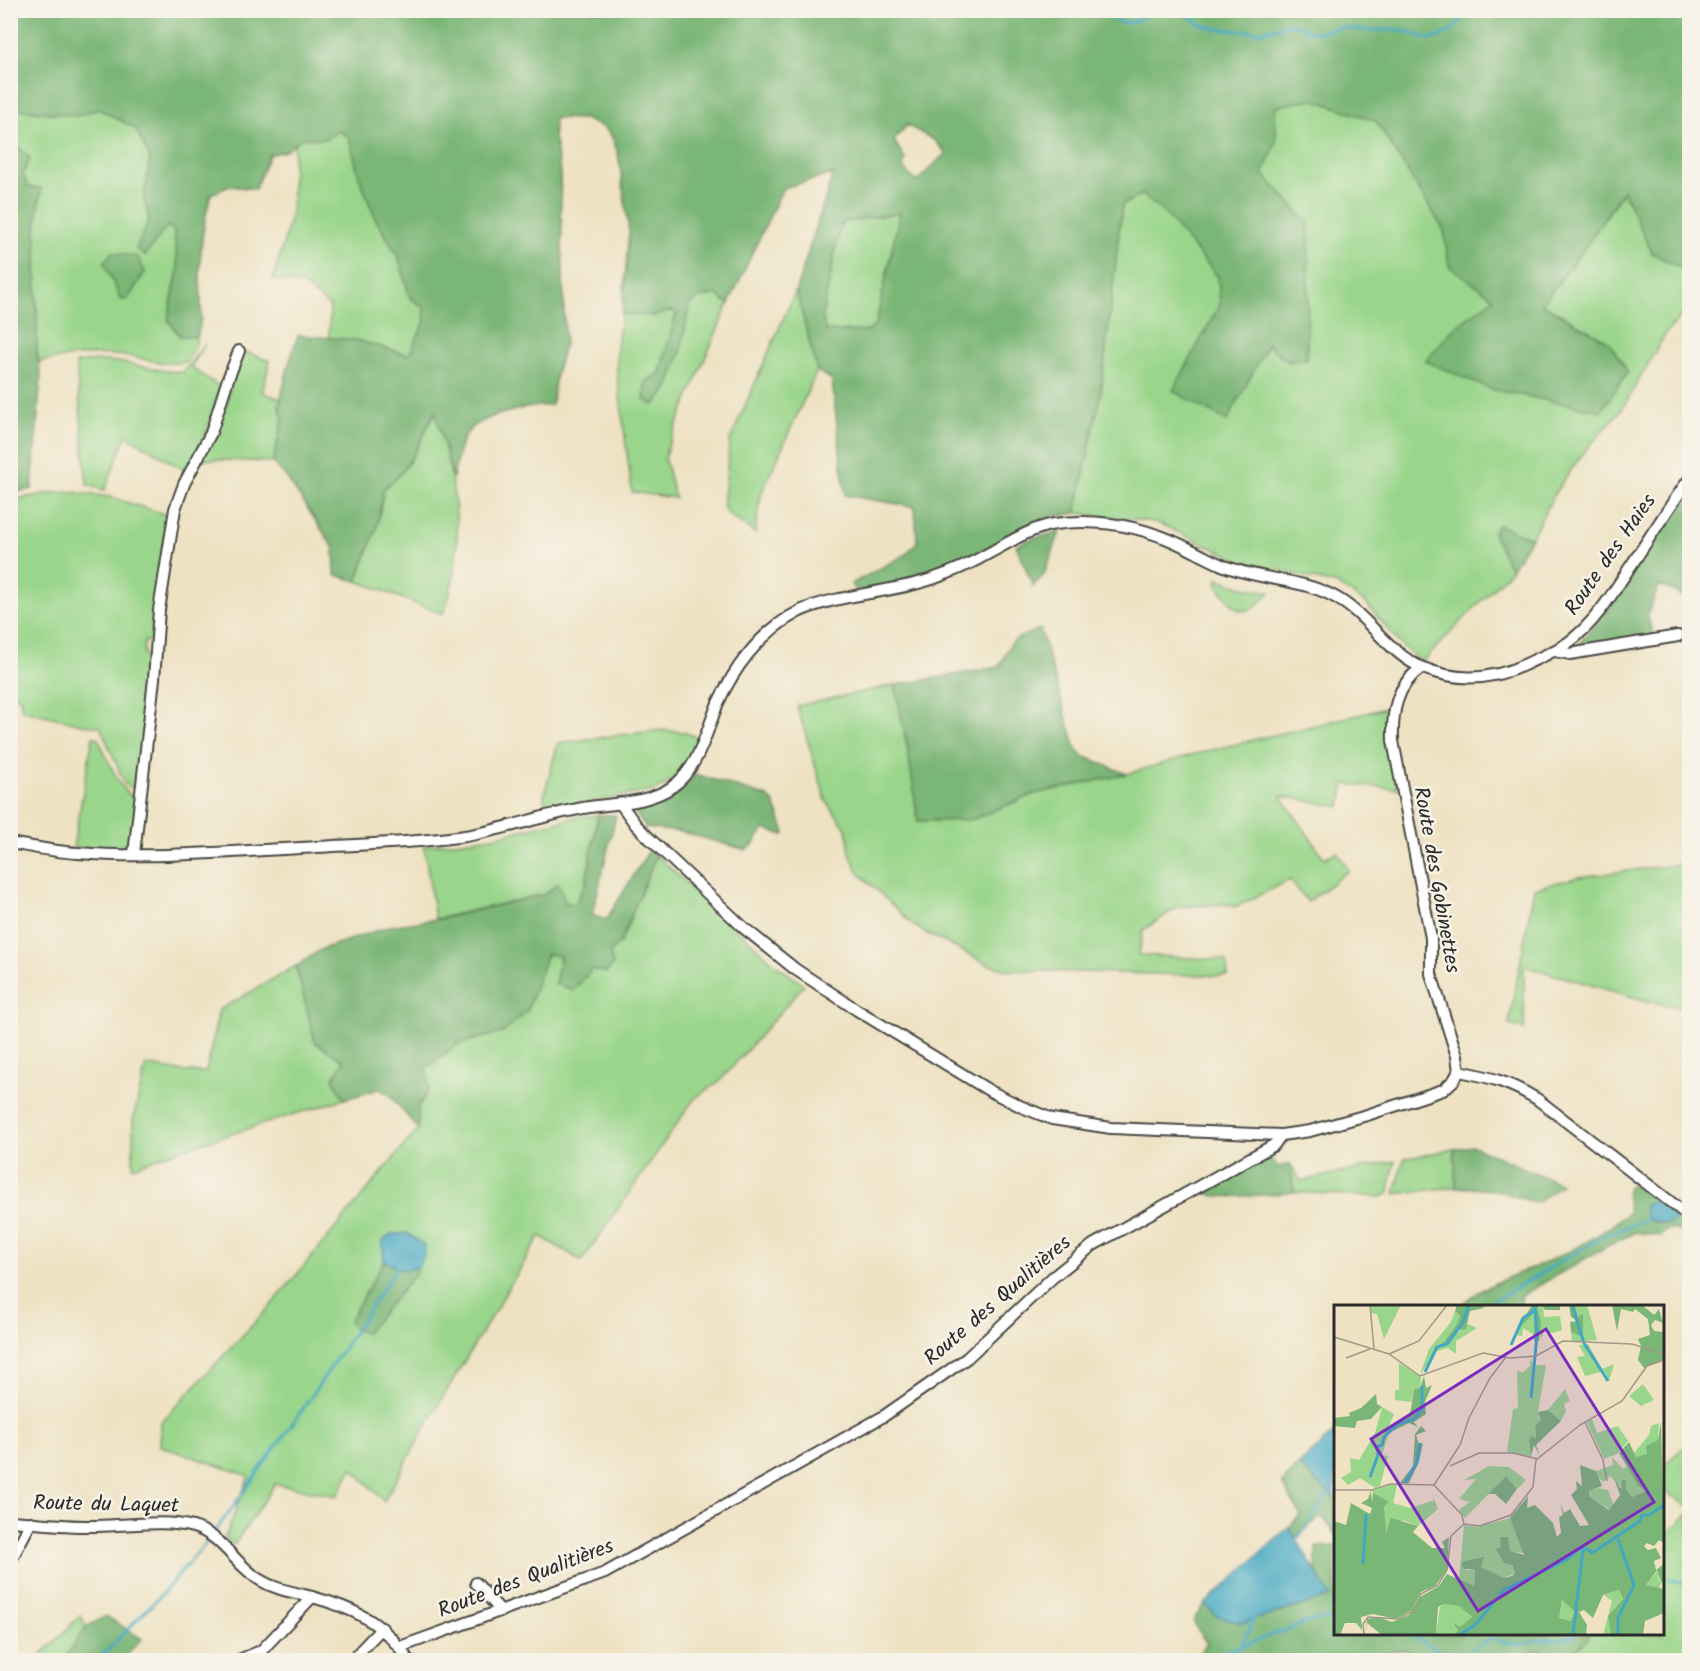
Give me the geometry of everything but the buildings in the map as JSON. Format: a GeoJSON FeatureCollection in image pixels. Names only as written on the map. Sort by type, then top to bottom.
{"type":"FeatureCollection","features":[{"type":"Feature","properties":{"kind":"street"},"geometry":{"type":"LineString","coordinates":[[134,854],[151,713],[159,609],[175,509],[184,484],[211,434],[239,351]]}},
{"type":"Feature","properties":{"kind":"street","name":"Route des Haies"},"geometry":{"type":"LineString","coordinates":[[10,843],[77,853],[134,854],[259,850],[446,838],[482,833],[579,809],[654,796],[681,779],[696,758],[717,706],[732,677],[756,645],[780,623],[822,603],[872,594],[945,574],[966,566],[1027,532],[1052,525],[1088,522],[1134,527],[1165,537],[1231,569],[1318,590],[1353,608],[1397,652],[1421,668],[1462,678],[1496,676],[1515,670],[1555,651],[1578,634],[1599,612],[1689,478]]}},
{"type":"Feature","properties":{"kind":"street"},"geometry":{"type":"LineString","coordinates":[[1555,651],[1570,654],[1678,636]]}},
{"type":"Feature","properties":{"kind":"street","name":"Route des Gobinettes"},"geometry":{"type":"LineString","coordinates":[[1421,668],[1412,674],[1395,701],[1393,741],[1431,938],[1431,975],[1457,1056],[1459,1071]]}},
{"type":"Feature","properties":{"kind":"street"},"geometry":{"type":"LineString","coordinates":[[620,803],[636,825],[744,928],[769,948],[838,998],[962,1075],[1009,1101],[1052,1119],[1111,1128],[1281,1135],[1310,1131],[1443,1090],[1454,1080],[1459,1071],[1494,1078],[1516,1086],[1537,1099],[1689,1217]]}},
{"type":"Feature","properties":{"kind":"street","name":"Route des Qualitières"},"geometry":{"type":"LineString","coordinates":[[400,1647],[605,1573],[884,1416],[967,1358],[1081,1253],[1109,1235],[1274,1145],[1281,1135]]}},
{"type":"Feature","properties":{"kind":"street","name":"Route du Laquet"},"geometry":{"type":"LineString","coordinates":[[10,1521],[94,1526],[176,1524],[193,1527],[217,1540],[244,1568],[260,1580],[348,1609],[382,1628],[400,1647],[408,1660]]}},
{"type":"Feature","properties":{"kind":"street"},"geometry":{"type":"LineString","coordinates":[[10,1562],[31,1522]]}},
{"type":"Feature","properties":{"kind":"street"},"geometry":{"type":"LineString","coordinates":[[476,1583],[501,1611]]}},
{"type":"Feature","properties":{"kind":"street"},"geometry":{"type":"LineString","coordinates":[[239,1660],[261,1651],[312,1597]]}},
{"type":"Feature","properties":{"kind":"street"},"geometry":{"type":"LineString","coordinates":[[353,1660],[382,1628]]}},
{"type":"Feature","properties":{"kind":"green space"},"geometry":{"type":"Polygon","coordinates":[[[11,11],[1689,11],[1689,282],[1686,271],[1652,253],[1623,190],[1588,243],[1542,304],[1609,342],[1628,372],[1601,411],[1490,389],[1425,361],[1452,330],[1494,298],[1449,266],[1444,230],[1376,121],[1312,99],[1275,107],[1276,142],[1263,174],[1309,224],[1307,359],[1288,362],[1268,344],[1227,421],[1173,391],[1220,304],[1218,277],[1168,217],[1142,194],[1122,205],[1101,392],[1076,513],[1033,523],[964,562],[939,572],[865,590],[855,590],[851,584],[905,555],[917,542],[915,507],[845,495],[832,380],[817,371],[796,290],[833,174],[783,188],[729,303],[717,294],[699,298],[689,305],[681,351],[668,388],[654,405],[644,400],[645,382],[660,372],[676,314],[672,310],[655,316],[622,314],[629,231],[618,153],[611,135],[603,127],[584,119],[554,118],[554,136],[560,172],[565,342],[556,374],[552,405],[504,413],[479,423],[464,438],[453,478],[435,411],[408,463],[401,473],[384,488],[377,527],[357,581],[335,575],[334,548],[287,478],[273,462],[283,419],[279,406],[298,335],[356,340],[409,355],[425,321],[424,307],[410,298],[399,258],[375,218],[359,176],[349,137],[339,131],[324,139],[302,138],[285,151],[269,155],[255,189],[230,186],[211,194],[204,223],[201,252],[199,329],[197,337],[180,336],[168,320],[178,270],[174,230],[167,226],[145,256],[136,249],[149,220],[144,197],[150,158],[135,128],[99,109],[76,116],[11,108],[11,11]],[[907,125],[894,140],[905,159],[903,168],[916,182],[946,153],[934,140],[907,125]],[[900,213],[844,222],[840,227],[822,316],[826,331],[869,331],[876,324],[900,213]]]}},
{"type":"Feature","properties":{"kind":"green space"},"geometry":{"type":"Polygon","coordinates":[[[1312,99],[1376,121],[1444,230],[1449,266],[1495,298],[1452,330],[1601,410],[1628,372],[1609,342],[1542,304],[1624,190],[1652,253],[1686,271],[1689,282],[1689,308],[1666,333],[1622,409],[1583,453],[1556,491],[1531,538],[1498,525],[1493,533],[1511,570],[1422,662],[1401,645],[1365,602],[1338,585],[1241,561],[1156,522],[1076,513],[1101,392],[1122,205],[1143,194],[1168,217],[1218,276],[1220,304],[1173,391],[1309,224],[1263,174],[1276,142],[1275,107],[1312,99]]]}},
{"type":"Feature","properties":{"kind":"green space"},"geometry":{"type":"Polygon","coordinates":[[[11,108],[75,116],[99,109],[135,128],[150,158],[144,197],[149,220],[137,249],[145,256],[167,226],[174,230],[178,270],[168,320],[180,336],[197,337],[195,347],[186,362],[164,363],[127,356],[94,355],[39,362],[36,229],[41,189],[28,187],[23,174],[30,158],[11,141],[11,108]]]}},
{"type":"Feature","properties":{"kind":"green space"},"geometry":{"type":"Polygon","coordinates":[[[339,131],[349,137],[359,176],[375,218],[399,258],[410,298],[424,307],[425,321],[410,355],[356,340],[329,339],[330,307],[304,285],[273,280],[291,216],[294,144],[302,138],[324,139],[339,131]]]}},
{"type":"Feature","properties":{"kind":"green space"},"geometry":{"type":"Polygon","coordinates":[[[11,141],[30,158],[23,174],[28,187],[41,188],[36,229],[37,352],[41,376],[32,489],[11,493],[11,141]]]}},
{"type":"Feature","properties":{"kind":"green space"},"geometry":{"type":"Polygon","coordinates":[[[900,212],[876,324],[869,331],[825,331],[822,316],[840,227],[844,222],[900,212]]]}},
{"type":"Feature","properties":{"kind":"green space"},"geometry":{"type":"Polygon","coordinates":[[[112,252],[138,257],[145,272],[128,299],[121,300],[104,262],[112,252]]]}},
{"type":"Feature","properties":{"kind":"green space"},"geometry":{"type":"Polygon","coordinates":[[[796,290],[817,371],[761,494],[755,533],[728,514],[723,506],[730,440],[796,290]]]}},
{"type":"Feature","properties":{"kind":"green space"},"geometry":{"type":"Polygon","coordinates":[[[717,294],[729,303],[667,448],[665,460],[675,498],[632,492],[617,374],[617,346],[622,314],[655,316],[672,310],[676,314],[654,405],[668,388],[681,351],[689,305],[699,298],[717,294]]]}},
{"type":"Feature","properties":{"kind":"green space"},"geometry":{"type":"Polygon","coordinates":[[[205,344],[191,367],[220,387],[208,429],[186,471],[126,435],[105,490],[87,485],[76,363],[113,361],[183,372],[205,344]]]}},
{"type":"Feature","properties":{"kind":"green space"},"geometry":{"type":"Polygon","coordinates":[[[246,352],[270,361],[262,392],[281,399],[279,406],[283,419],[273,462],[201,459],[227,403],[232,379],[246,352]]]}},
{"type":"Feature","properties":{"kind":"green space"},"geometry":{"type":"Polygon","coordinates":[[[436,411],[453,488],[457,537],[456,563],[443,614],[357,581],[377,527],[384,488],[401,473],[408,463],[436,411]]]}},
{"type":"Feature","properties":{"kind":"green space"},"geometry":{"type":"Polygon","coordinates":[[[1689,484],[1689,604],[1677,592],[1659,586],[1647,616],[1655,638],[1581,651],[1577,646],[1612,603],[1689,484]]]}},
{"type":"Feature","properties":{"kind":"green space"},"geometry":{"type":"Polygon","coordinates":[[[72,492],[110,497],[164,514],[167,518],[159,567],[153,640],[144,642],[144,654],[149,660],[138,788],[131,788],[125,784],[100,726],[90,726],[22,710],[20,697],[11,696],[11,500],[72,492]]]}},
{"type":"Feature","properties":{"kind":"green space"},"geometry":{"type":"Polygon","coordinates":[[[1498,525],[1531,538],[1511,570],[1493,533],[1498,525]]]}},
{"type":"Feature","properties":{"kind":"green space"},"geometry":{"type":"Polygon","coordinates":[[[1060,532],[1044,575],[1033,586],[1016,545],[1033,538],[1060,532]]]}},
{"type":"Feature","properties":{"kind":"green space"},"geometry":{"type":"Polygon","coordinates":[[[1218,579],[1270,592],[1253,608],[1242,610],[1236,608],[1217,586],[1218,579]]]}},
{"type":"Feature","properties":{"kind":"green space"},"geometry":{"type":"Polygon","coordinates":[[[1040,629],[1076,749],[1083,756],[1127,774],[1034,794],[971,820],[918,821],[908,750],[895,685],[999,667],[1017,638],[1040,629]]]}},
{"type":"Feature","properties":{"kind":"green space"},"geometry":{"type":"Polygon","coordinates":[[[895,685],[908,750],[918,821],[971,820],[1034,794],[1127,774],[1195,754],[1388,708],[1388,741],[1398,789],[1345,784],[1340,807],[1281,796],[1324,858],[1337,852],[1349,870],[1308,902],[1290,880],[1236,907],[1226,904],[1178,907],[1143,930],[1139,955],[1226,960],[1228,976],[1007,970],[990,965],[913,925],[859,873],[850,854],[847,830],[826,801],[797,706],[895,685]]]}},
{"type":"Feature","properties":{"kind":"green space"},"geometry":{"type":"Polygon","coordinates":[[[661,730],[684,732],[698,738],[683,768],[665,785],[656,790],[549,810],[544,795],[558,743],[661,730]]]}},
{"type":"Feature","properties":{"kind":"green space"},"geometry":{"type":"Polygon","coordinates":[[[93,737],[97,737],[123,787],[134,797],[135,826],[127,846],[122,850],[73,847],[93,737]]]}},
{"type":"Feature","properties":{"kind":"green space"},"geometry":{"type":"Polygon","coordinates":[[[695,774],[768,797],[774,803],[784,835],[764,829],[752,846],[746,850],[682,832],[646,828],[634,811],[668,799],[695,774]]]}},
{"type":"Feature","properties":{"kind":"green space"},"geometry":{"type":"Polygon","coordinates":[[[598,815],[586,883],[575,904],[566,903],[557,885],[545,894],[435,919],[424,846],[493,837],[577,817],[598,815]]]}},
{"type":"Feature","properties":{"kind":"green space"},"geometry":{"type":"Polygon","coordinates":[[[598,815],[616,815],[592,915],[606,920],[650,849],[656,855],[621,941],[610,953],[613,965],[606,973],[592,969],[574,990],[555,984],[560,956],[547,954],[527,1011],[504,1032],[458,1044],[426,1068],[429,1090],[418,1107],[418,1129],[389,1094],[379,1089],[344,1099],[333,1078],[344,1061],[315,1042],[296,966],[322,949],[390,926],[444,918],[545,894],[558,884],[566,903],[575,904],[586,883],[598,815]]]}},
{"type":"Feature","properties":{"kind":"green space"},"geometry":{"type":"Polygon","coordinates":[[[656,855],[776,965],[804,985],[720,1081],[694,1099],[582,1261],[540,1236],[444,1395],[384,1501],[352,1468],[337,1496],[275,1484],[234,1545],[225,1538],[249,1476],[160,1446],[161,1422],[274,1302],[418,1129],[418,1107],[429,1090],[426,1068],[458,1044],[504,1032],[539,976],[547,954],[560,956],[592,969],[621,941],[656,855]]]}},
{"type":"Feature","properties":{"kind":"green space"},"geometry":{"type":"Polygon","coordinates":[[[1689,863],[1689,1009],[1651,1002],[1524,966],[1524,1030],[1509,1024],[1534,888],[1579,877],[1689,863]]]}},
{"type":"Feature","properties":{"kind":"green space"},"geometry":{"type":"Polygon","coordinates":[[[296,966],[315,1042],[344,1061],[333,1078],[344,1099],[179,1150],[133,1167],[133,1120],[146,1065],[185,1072],[206,1072],[219,1010],[296,966]]]}},
{"type":"Feature","properties":{"kind":"green space"},"geometry":{"type":"Polygon","coordinates":[[[1473,1146],[1561,1184],[1540,1201],[1533,1202],[1496,1190],[1456,1187],[1454,1149],[1473,1146]]]}},
{"type":"Feature","properties":{"kind":"green space"},"geometry":{"type":"Polygon","coordinates":[[[1454,1149],[1456,1187],[1395,1194],[1404,1159],[1454,1149]]]}},
{"type":"Feature","properties":{"kind":"green space"},"geometry":{"type":"Polygon","coordinates":[[[1269,1155],[1277,1167],[1290,1164],[1294,1192],[1219,1196],[1203,1192],[1269,1155]]]}},
{"type":"Feature","properties":{"kind":"green space"},"geometry":{"type":"Polygon","coordinates":[[[1395,1161],[1388,1194],[1380,1197],[1294,1192],[1290,1164],[1301,1181],[1395,1161]]]}},
{"type":"Feature","properties":{"kind":"green space"},"geometry":{"type":"Polygon","coordinates":[[[1634,1179],[1689,1223],[1689,1233],[1669,1229],[1660,1236],[1635,1232],[1521,1296],[1521,1305],[1461,1305],[1489,1286],[1565,1253],[1610,1227],[1629,1212],[1626,1192],[1634,1179]]]}},
{"type":"Feature","properties":{"kind":"green space"},"geometry":{"type":"Polygon","coordinates":[[[384,1261],[401,1270],[418,1268],[414,1276],[366,1333],[354,1329],[349,1321],[384,1261]]]}},
{"type":"Feature","properties":{"kind":"green space"},"geometry":{"type":"Polygon","coordinates":[[[1689,1443],[1689,1507],[1664,1490],[1664,1464],[1689,1443]]]}},
{"type":"Feature","properties":{"kind":"green space"},"geometry":{"type":"Polygon","coordinates":[[[1299,1465],[1334,1498],[1334,1533],[1322,1516],[1295,1537],[1289,1527],[1301,1515],[1282,1483],[1299,1465]]]}},
{"type":"Feature","properties":{"kind":"green space"},"geometry":{"type":"Polygon","coordinates":[[[1689,1513],[1689,1660],[1510,1660],[1540,1650],[1588,1639],[1588,1635],[1664,1635],[1664,1536],[1689,1513]]]}},
{"type":"Feature","properties":{"kind":"green space"},"geometry":{"type":"Polygon","coordinates":[[[1334,1546],[1334,1635],[1588,1635],[1588,1639],[1566,1660],[1540,1650],[1511,1660],[1488,1653],[1471,1660],[1427,1660],[1404,1650],[1394,1651],[1370,1660],[1193,1660],[1207,1644],[1194,1623],[1194,1619],[1205,1604],[1216,1616],[1242,1623],[1331,1597],[1316,1571],[1316,1547],[1334,1546]]]}},
{"type":"Feature","properties":{"kind":"green space"},"geometry":{"type":"Polygon","coordinates":[[[81,1615],[86,1627],[64,1660],[36,1660],[81,1615]]]}},
{"type":"Feature","properties":{"kind":"green space"},"geometry":{"type":"Polygon","coordinates":[[[106,1616],[142,1639],[121,1660],[64,1660],[86,1627],[106,1616]]]}},
{"type":"Feature","properties":{"kind":"water"},"geometry":{"type":"Polygon","coordinates":[[[1655,1200],[1677,1219],[1667,1224],[1647,1220],[1644,1206],[1655,1200]]]}},
{"type":"Feature","properties":{"kind":"water"},"geometry":{"type":"Polygon","coordinates":[[[407,1233],[425,1246],[425,1253],[418,1268],[401,1270],[384,1261],[382,1241],[391,1234],[407,1233]]]}},
{"type":"Feature","properties":{"kind":"water"},"geometry":{"type":"Polygon","coordinates":[[[1334,1433],[1334,1498],[1299,1465],[1334,1433]]]}},
{"type":"Feature","properties":{"kind":"water"},"geometry":{"type":"Polygon","coordinates":[[[1289,1527],[1331,1597],[1242,1623],[1216,1616],[1205,1604],[1289,1527]]]}},
{"type":"Feature","properties":{"kind":"waterway"},"geometry":{"type":"LineString","coordinates":[[1033,10],[1042,14],[1053,11],[1065,18],[1087,10]]}},
{"type":"Feature","properties":{"kind":"waterway"},"geometry":{"type":"LineString","coordinates":[[1098,10],[1125,23],[1161,10]]}},
{"type":"Feature","properties":{"kind":"waterway"},"geometry":{"type":"LineString","coordinates":[[1175,10],[1185,13],[1200,24],[1217,29],[1260,32],[1296,24],[1308,31],[1320,32],[1343,27],[1361,30],[1402,30],[1429,39],[1451,31],[1470,10]]}},
{"type":"Feature","properties":{"kind":"waterway"},"geometry":{"type":"LineString","coordinates":[[1488,1305],[1602,1237],[1649,1218]]}},
{"type":"Feature","properties":{"kind":"waterway"},"geometry":{"type":"LineString","coordinates":[[98,1660],[163,1593],[212,1536],[303,1409],[398,1266]]}},
{"type":"Feature","properties":{"kind":"waterway"},"geometry":{"type":"LineString","coordinates":[[1295,1543],[1330,1491]]}},
{"type":"Feature","properties":{"kind":"waterway"},"geometry":{"type":"LineString","coordinates":[[1664,1578],[1690,1584]]}},
{"type":"Feature","properties":{"kind":"waterway"},"geometry":{"type":"LineString","coordinates":[[1241,1646],[1255,1617]]}},
{"type":"Feature","properties":{"kind":"waterway"},"geometry":{"type":"LineString","coordinates":[[1214,1660],[1216,1655],[1314,1620],[1334,1619]]}},
{"type":"Feature","properties":{"kind":"waterway"},"geometry":{"type":"LineString","coordinates":[[1409,1635],[1451,1654],[1468,1651],[1489,1639],[1518,1645],[1537,1640],[1561,1640],[1574,1635]]}}]}
